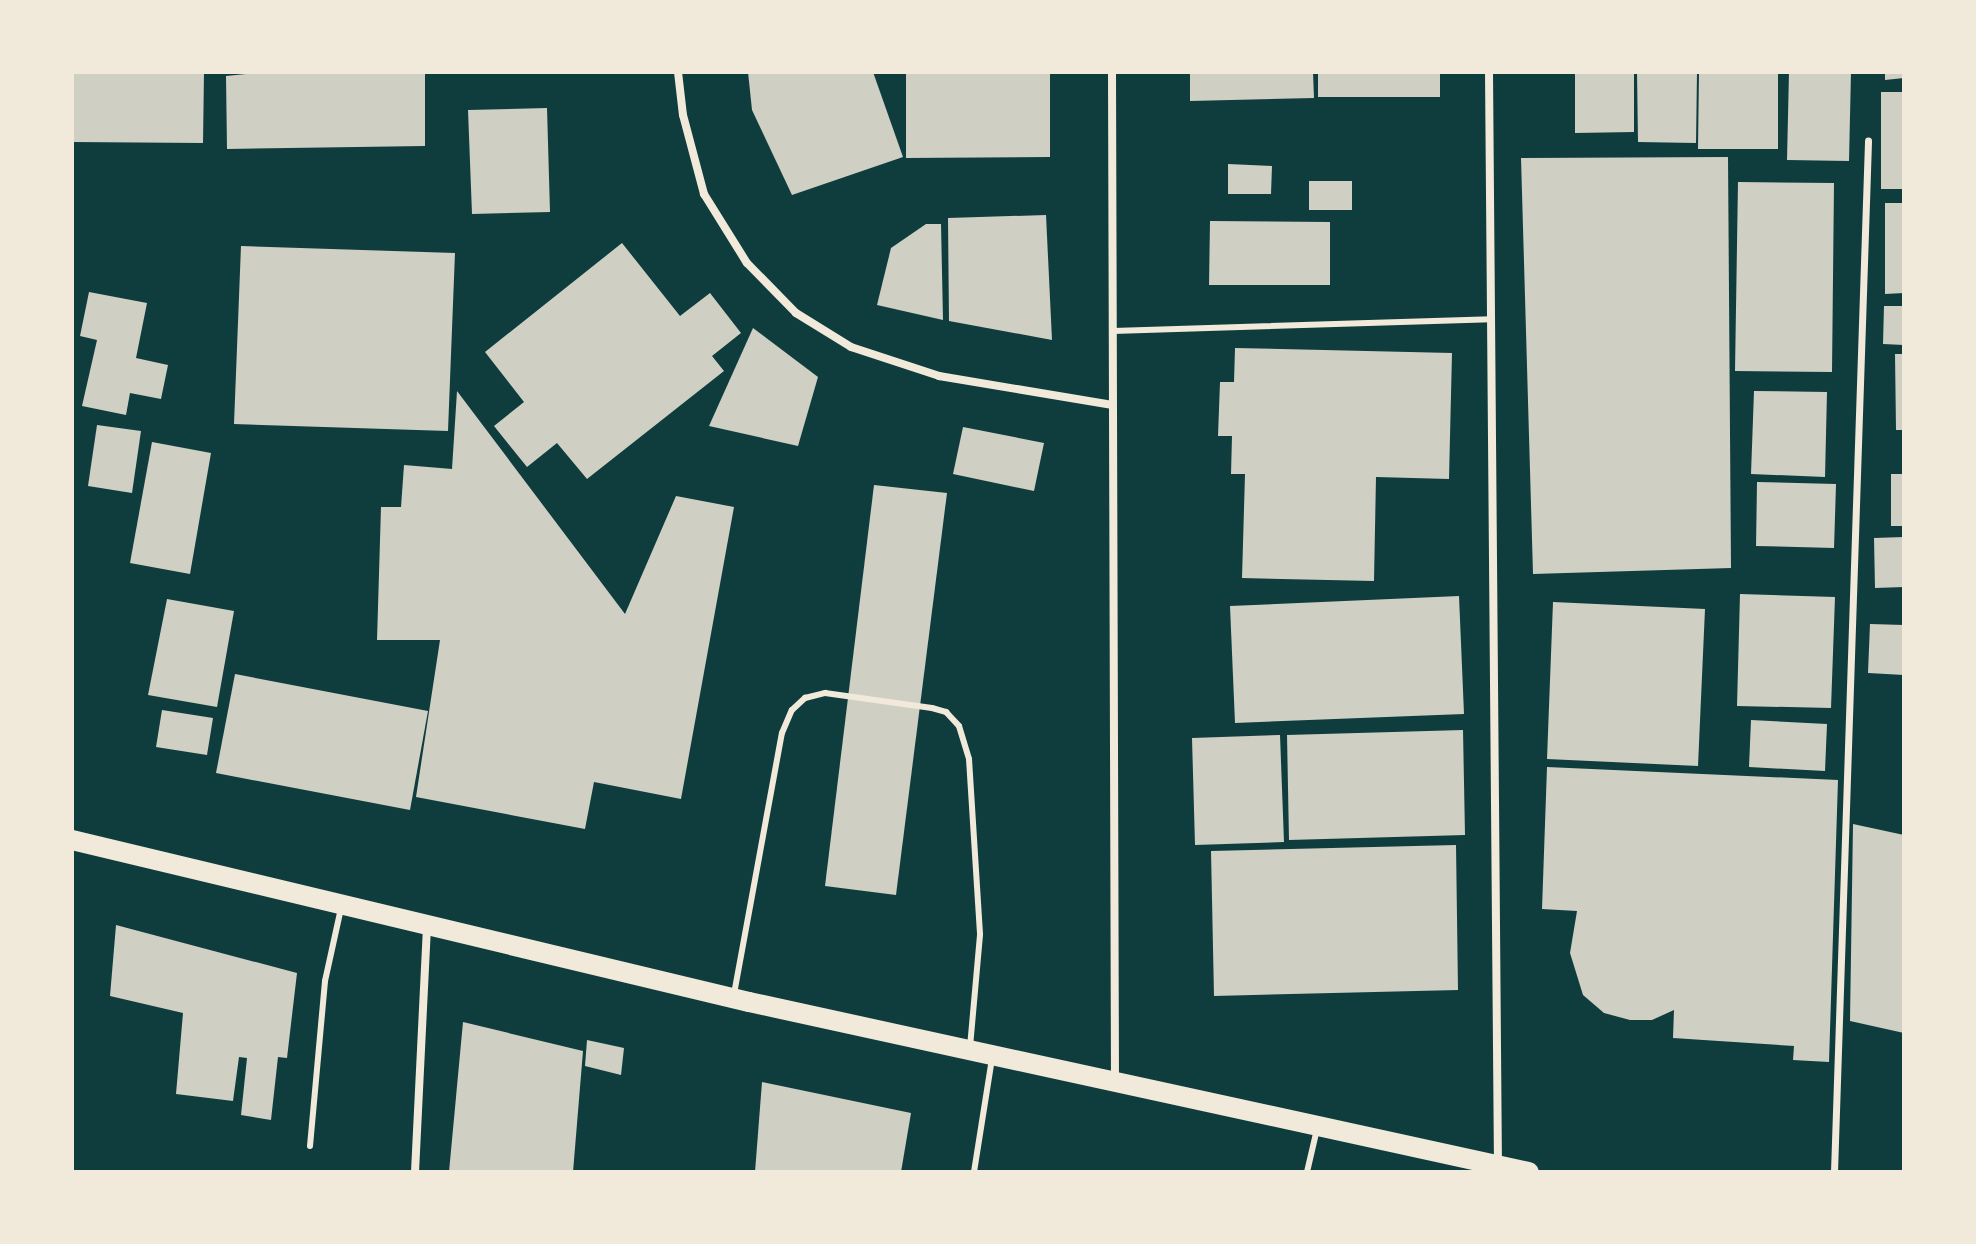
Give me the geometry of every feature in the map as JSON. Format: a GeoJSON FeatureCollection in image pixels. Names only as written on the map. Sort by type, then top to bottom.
{"type":"FeatureCollection","features":[{"type":"Feature","properties":{"kind":"main road"},"geometry":{"type":"LineString","coordinates":[[72,840],[733,998],[1529,1172]]}},
{"type":"Feature","properties":{"kind":"street"},"geometry":{"type":"LineString","coordinates":[[678,72],[683,115],[704,194],[747,263],[796,313],[851,347],[939,376],[1113,405]]}},
{"type":"Feature","properties":{"kind":"street"},"geometry":{"type":"LineString","coordinates":[[1112,72],[1115,1081]]}},
{"type":"Feature","properties":{"kind":"street"},"geometry":{"type":"LineString","coordinates":[[1489,72],[1498,1165]]}},
{"type":"Feature","properties":{"kind":"street"},"geometry":{"type":"LineString","coordinates":[[1834,1172],[1868,141]]}},
{"type":"Feature","properties":{"kind":"street"},"geometry":{"type":"LineString","coordinates":[[415,1172],[427,925]]}},
{"type":"Feature","properties":{"kind":"lane"},"geometry":{"type":"LineString","coordinates":[[1113,331],[1491,319]]}},
{"type":"Feature","properties":{"kind":"lane"},"geometry":{"type":"LineString","coordinates":[[733,998],[782,733],[792,710],[805,698],[825,693],[932,708],[946,712],[959,726],[969,759],[980,935],[970,1050]]}},
{"type":"Feature","properties":{"kind":"lane"},"geometry":{"type":"LineString","coordinates":[[310,1146],[325,981],[342,904]]}},
{"type":"Feature","properties":{"kind":"lane"},"geometry":{"type":"LineString","coordinates":[[974,1172],[993,1055]]}},
{"type":"Feature","properties":{"kind":"lane"},"geometry":{"type":"LineString","coordinates":[[1307,1172],[1317,1125]]}},
{"type":"Feature","properties":{"kind":"building"},"geometry":{"type":"Polygon","coordinates":[[[72,72],[204,72],[203,143],[72,142],[72,72]]]}},
{"type":"Feature","properties":{"kind":"building"},"geometry":{"type":"Polygon","coordinates":[[[265,72],[425,72],[425,146],[227,149],[226,76],[265,72]]]}},
{"type":"Feature","properties":{"kind":"building"},"geometry":{"type":"Polygon","coordinates":[[[748,72],[873,72],[903,157],[792,195],[752,110],[748,72]]]}},
{"type":"Feature","properties":{"kind":"building"},"geometry":{"type":"Polygon","coordinates":[[[906,72],[1050,72],[1050,157],[906,158],[906,72]]]}},
{"type":"Feature","properties":{"kind":"building"},"geometry":{"type":"Polygon","coordinates":[[[1190,72],[1313,72],[1314,98],[1190,101],[1190,72]]]}},
{"type":"Feature","properties":{"kind":"building"},"geometry":{"type":"Polygon","coordinates":[[[1318,72],[1440,72],[1440,97],[1318,97],[1318,72]]]}},
{"type":"Feature","properties":{"kind":"building"},"geometry":{"type":"Polygon","coordinates":[[[1575,72],[1634,72],[1634,132],[1575,133],[1575,72]]]}},
{"type":"Feature","properties":{"kind":"building"},"geometry":{"type":"Polygon","coordinates":[[[1637,72],[1697,72],[1696,143],[1638,142],[1637,72]]]}},
{"type":"Feature","properties":{"kind":"building"},"geometry":{"type":"Polygon","coordinates":[[[1699,72],[1778,72],[1778,149],[1698,149],[1699,72]]]}},
{"type":"Feature","properties":{"kind":"building"},"geometry":{"type":"Polygon","coordinates":[[[1789,72],[1851,72],[1849,161],[1787,160],[1789,72]]]}},
{"type":"Feature","properties":{"kind":"building"},"geometry":{"type":"Polygon","coordinates":[[[1885,72],[1904,72],[1904,78],[1885,80],[1885,72]]]}},
{"type":"Feature","properties":{"kind":"building"},"geometry":{"type":"Polygon","coordinates":[[[1881,92],[1904,92],[1904,189],[1881,189],[1881,92]]]}},
{"type":"Feature","properties":{"kind":"building"},"geometry":{"type":"Polygon","coordinates":[[[547,108],[550,212],[472,214],[468,110],[547,108]]]}},
{"type":"Feature","properties":{"kind":"building"},"geometry":{"type":"Polygon","coordinates":[[[1728,157],[1731,568],[1533,574],[1521,158],[1728,157]]]}},
{"type":"Feature","properties":{"kind":"building"},"geometry":{"type":"Polygon","coordinates":[[[1228,164],[1272,166],[1271,194],[1228,194],[1228,164]]]}},
{"type":"Feature","properties":{"kind":"building"},"geometry":{"type":"Polygon","coordinates":[[[1309,181],[1352,181],[1352,210],[1309,210],[1309,181]]]}},
{"type":"Feature","properties":{"kind":"building"},"geometry":{"type":"Polygon","coordinates":[[[1738,182],[1834,183],[1832,372],[1735,371],[1738,182]]]}},
{"type":"Feature","properties":{"kind":"building"},"geometry":{"type":"Polygon","coordinates":[[[1885,203],[1904,203],[1904,293],[1885,294],[1885,203]]]}},
{"type":"Feature","properties":{"kind":"building"},"geometry":{"type":"Polygon","coordinates":[[[1046,215],[1052,340],[949,321],[948,218],[1046,215]]]}},
{"type":"Feature","properties":{"kind":"building"},"geometry":{"type":"Polygon","coordinates":[[[1210,221],[1330,222],[1330,285],[1209,285],[1210,221]]]}},
{"type":"Feature","properties":{"kind":"building"},"geometry":{"type":"Polygon","coordinates":[[[926,224],[941,224],[943,320],[877,305],[891,248],[926,224]]]}},
{"type":"Feature","properties":{"kind":"building"},"geometry":{"type":"Polygon","coordinates":[[[622,243],[680,316],[710,293],[741,333],[712,356],[724,371],[587,479],[557,443],[527,467],[494,426],[524,402],[485,352],[622,243]]]}},
{"type":"Feature","properties":{"kind":"building"},"geometry":{"type":"Polygon","coordinates":[[[241,246],[455,253],[448,431],[234,424],[241,246]]]}},
{"type":"Feature","properties":{"kind":"building"},"geometry":{"type":"Polygon","coordinates":[[[89,292],[147,303],[136,358],[168,365],[161,399],[130,393],[126,415],[82,406],[97,340],[80,336],[89,292]]]}},
{"type":"Feature","properties":{"kind":"building"},"geometry":{"type":"Polygon","coordinates":[[[1884,306],[1904,306],[1904,345],[1883,344],[1884,306]]]}},
{"type":"Feature","properties":{"kind":"building"},"geometry":{"type":"Polygon","coordinates":[[[753,328],[818,377],[798,446],[709,426],[753,328]]]}},
{"type":"Feature","properties":{"kind":"building"},"geometry":{"type":"Polygon","coordinates":[[[1235,348],[1452,353],[1449,479],[1376,477],[1374,581],[1242,578],[1245,474],[1231,474],[1232,436],[1218,436],[1220,382],[1234,382],[1235,348]]]}},
{"type":"Feature","properties":{"kind":"building"},"geometry":{"type":"Polygon","coordinates":[[[1895,354],[1904,354],[1904,430],[1896,430],[1895,354]]]}},
{"type":"Feature","properties":{"kind":"building"},"geometry":{"type":"Polygon","coordinates":[[[457,391],[625,614],[676,496],[734,507],[681,799],[594,782],[585,829],[416,797],[440,640],[377,640],[381,507],[401,507],[404,465],[452,469],[457,391]]]}},
{"type":"Feature","properties":{"kind":"building"},"geometry":{"type":"Polygon","coordinates":[[[1754,391],[1827,392],[1825,477],[1751,474],[1754,391]]]}},
{"type":"Feature","properties":{"kind":"building"},"geometry":{"type":"Polygon","coordinates":[[[97,425],[141,431],[132,493],[88,486],[97,425]]]}},
{"type":"Feature","properties":{"kind":"building"},"geometry":{"type":"Polygon","coordinates":[[[963,427],[1044,443],[1034,491],[953,474],[963,427]]]}},
{"type":"Feature","properties":{"kind":"building"},"geometry":{"type":"Polygon","coordinates":[[[152,442],[211,453],[190,574],[130,563],[152,442]]]}},
{"type":"Feature","properties":{"kind":"building"},"geometry":{"type":"Polygon","coordinates":[[[1891,474],[1904,474],[1904,526],[1891,526],[1891,474]]]}},
{"type":"Feature","properties":{"kind":"building"},"geometry":{"type":"Polygon","coordinates":[[[1757,482],[1836,484],[1834,548],[1756,546],[1757,482]]]}},
{"type":"Feature","properties":{"kind":"building"},"geometry":{"type":"Polygon","coordinates":[[[874,485],[947,493],[896,895],[825,886],[874,485]]]}},
{"type":"Feature","properties":{"kind":"building"},"geometry":{"type":"Polygon","coordinates":[[[1904,537],[1904,587],[1875,588],[1874,538],[1904,537]]]}},
{"type":"Feature","properties":{"kind":"building"},"geometry":{"type":"Polygon","coordinates":[[[1740,594],[1835,597],[1831,708],[1737,706],[1740,594]]]}},
{"type":"Feature","properties":{"kind":"building"},"geometry":{"type":"Polygon","coordinates":[[[1459,596],[1464,714],[1235,723],[1230,606],[1459,596]]]}},
{"type":"Feature","properties":{"kind":"building"},"geometry":{"type":"Polygon","coordinates":[[[167,599],[234,611],[217,707],[148,695],[167,599]]]}},
{"type":"Feature","properties":{"kind":"building"},"geometry":{"type":"Polygon","coordinates":[[[1553,602],[1705,609],[1698,766],[1547,759],[1553,602]]]}},
{"type":"Feature","properties":{"kind":"building"},"geometry":{"type":"Polygon","coordinates":[[[1870,624],[1904,625],[1904,675],[1868,673],[1870,624]]]}},
{"type":"Feature","properties":{"kind":"building"},"geometry":{"type":"Polygon","coordinates":[[[235,674],[428,711],[410,810],[216,773],[235,674]]]}},
{"type":"Feature","properties":{"kind":"building"},"geometry":{"type":"Polygon","coordinates":[[[162,710],[213,718],[207,755],[156,747],[162,710]]]}},
{"type":"Feature","properties":{"kind":"building"},"geometry":{"type":"Polygon","coordinates":[[[1751,720],[1827,724],[1825,771],[1749,767],[1751,720]]]}},
{"type":"Feature","properties":{"kind":"building"},"geometry":{"type":"Polygon","coordinates":[[[1463,730],[1465,835],[1289,840],[1287,735],[1463,730]]]}},
{"type":"Feature","properties":{"kind":"building"},"geometry":{"type":"Polygon","coordinates":[[[1280,735],[1284,842],[1195,845],[1192,738],[1280,735]]]}},
{"type":"Feature","properties":{"kind":"building"},"geometry":{"type":"Polygon","coordinates":[[[1547,767],[1838,780],[1829,1062],[1793,1060],[1794,1046],[1673,1038],[1674,1010],[1652,1020],[1630,1020],[1604,1013],[1583,995],[1570,953],[1577,911],[1542,909],[1547,767]]]}},
{"type":"Feature","properties":{"kind":"building"},"geometry":{"type":"Polygon","coordinates":[[[1853,824],[1904,835],[1904,1033],[1850,1021],[1853,824]]]}},
{"type":"Feature","properties":{"kind":"building"},"geometry":{"type":"Polygon","coordinates":[[[1456,845],[1458,990],[1214,996],[1211,851],[1456,845]]]}},
{"type":"Feature","properties":{"kind":"building"},"geometry":{"type":"Polygon","coordinates":[[[116,925],[297,973],[287,1058],[278,1057],[271,1120],[241,1115],[247,1058],[239,1057],[233,1101],[176,1094],[183,1013],[110,996],[116,925]]]}},
{"type":"Feature","properties":{"kind":"building"},"geometry":{"type":"Polygon","coordinates":[[[463,1022],[583,1051],[573,1172],[449,1172],[463,1022]]]}},
{"type":"Feature","properties":{"kind":"building"},"geometry":{"type":"Polygon","coordinates":[[[587,1040],[624,1048],[621,1075],[585,1066],[587,1040]]]}},
{"type":"Feature","properties":{"kind":"building"},"geometry":{"type":"Polygon","coordinates":[[[762,1082],[911,1113],[901,1172],[755,1172],[762,1082]]]}}]}
